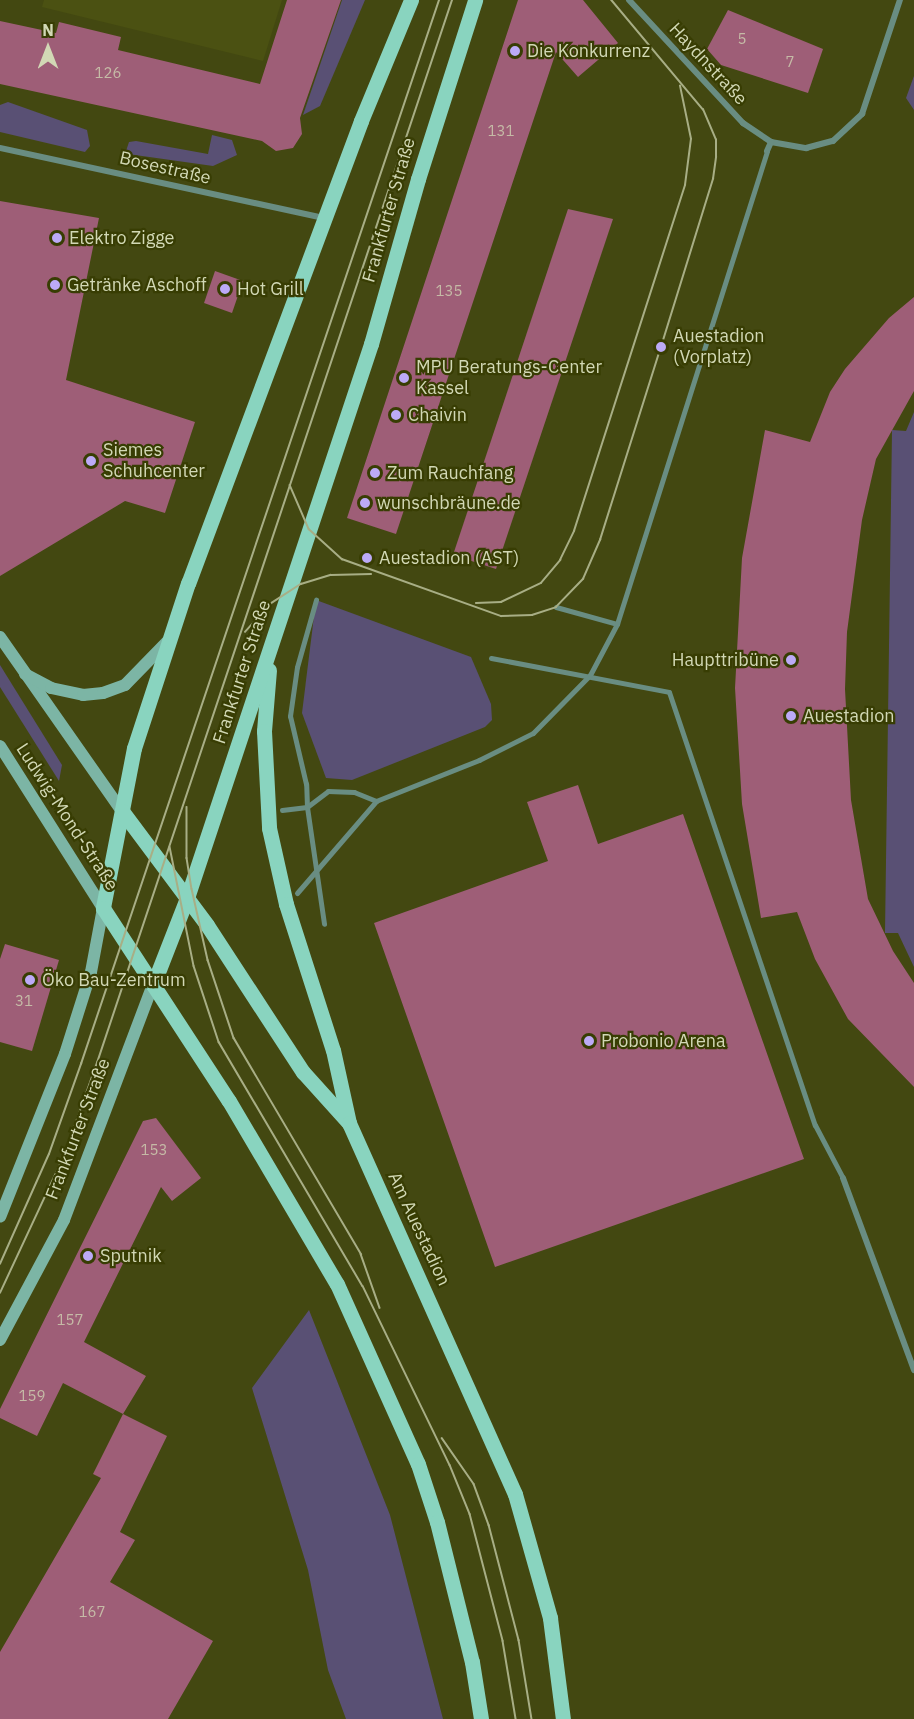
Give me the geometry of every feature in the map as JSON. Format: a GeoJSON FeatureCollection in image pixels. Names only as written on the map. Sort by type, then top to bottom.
{"type":"FeatureCollection","features":[{"type":"Feature","properties":{"kind":"main road","name":"Frankfurter Straße"},"geometry":{"type":"LineString","coordinates":[[0,1217],[65,1054],[91,972],[134,748],[170,639],[324,218],[411,0]]}},
{"type":"Feature","properties":{"kind":"main road","name":"Frankfurter Straße"},"geometry":{"type":"LineString","coordinates":[[0,1340],[64,1220],[187,898],[370,344],[476,0]]}},
{"type":"Feature","properties":{"kind":"main road"},"geometry":{"type":"LineString","coordinates":[[0,638],[122,811]]}},
{"type":"Feature","properties":{"kind":"main road"},"geometry":{"type":"LineString","coordinates":[[22,672],[51,688],[83,695],[103,693],[125,685],[170,639]]}},
{"type":"Feature","properties":{"kind":"main road"},"geometry":{"type":"LineString","coordinates":[[272,645],[264,731],[269,828],[302,960],[333,1050],[349,1123]]}},
{"type":"Feature","properties":{"kind":"main road","name":"Ludwig-Mond-Straße"},"geometry":{"type":"LineString","coordinates":[[0,746],[103,908]]}},
{"type":"Feature","properties":{"kind":"main road","name":"Am Auestadion"},"geometry":{"type":"LineString","coordinates":[[122,811],[187,898],[303,1072],[349,1123],[515,1494],[550,1618],[563,1719]]}},
{"type":"Feature","properties":{"kind":"main road"},"geometry":{"type":"LineString","coordinates":[[103,908],[229,1101],[337,1284],[418,1464],[440,1533],[472,1662],[481,1719]]}},
{"type":"Feature","properties":{"kind":"street","name":"Haydnstraße"},"geometry":{"type":"LineString","coordinates":[[629,0],[743,123],[771,142]]}},
{"type":"Feature","properties":{"kind":"street"},"geometry":{"type":"LineString","coordinates":[[297,893],[376,801],[479,760],[532,733],[590,675],[617,624],[771,142],[788,146],[818,146],[833,141],[855,124],[868,103],[900,0]]}},
{"type":"Feature","properties":{"kind":"street","name":"Bosestraße"},"geometry":{"type":"LineString","coordinates":[[0,147],[324,218]]}},
{"type":"Feature","properties":{"kind":"street"},"geometry":{"type":"LineString","coordinates":[[316,600],[297,667],[290,716],[306,784],[307,807],[319,868],[324,924]]}},
{"type":"Feature","properties":{"kind":"street"},"geometry":{"type":"LineString","coordinates":[[556,607],[617,624]]}},
{"type":"Feature","properties":{"kind":"street"},"geometry":{"type":"LineString","coordinates":[[491,658],[590,675],[669,692],[815,1125],[843,1178],[914,1370]]}},
{"type":"Feature","properties":{"kind":"street"},"geometry":{"type":"LineString","coordinates":[[282,810],[307,807],[328,791],[354,792],[376,801]]}},
{"type":"Feature","properties":{"kind":"shaded area"},"geometry":{"type":"Polygon","coordinates":[[[44,0],[282,0],[263,61],[42,7],[44,0]]]}},
{"type":"Feature","properties":{"kind":"shaded area"},"geometry":{"type":"Polygon","coordinates":[[[342,0],[365,0],[320,106],[303,115],[342,0]]]}},
{"type":"Feature","properties":{"kind":"shaded area"},"geometry":{"type":"Polygon","coordinates":[[[914,76],[914,110],[906,98],[914,76]]]}},
{"type":"Feature","properties":{"kind":"shaded area"},"geometry":{"type":"Polygon","coordinates":[[[8,102],[87,130],[90,146],[85,152],[0,132],[0,105],[8,102]]]}},
{"type":"Feature","properties":{"kind":"shaded area"},"geometry":{"type":"Polygon","coordinates":[[[212,135],[232,140],[237,155],[213,166],[128,154],[126,151],[129,142],[136,141],[208,154],[212,135]]]}},
{"type":"Feature","properties":{"kind":"shaded area"},"geometry":{"type":"Polygon","coordinates":[[[914,412],[914,967],[898,933],[885,933],[892,430],[906,431],[914,412]]]}},
{"type":"Feature","properties":{"kind":"shaded area"},"geometry":{"type":"Polygon","coordinates":[[[316,600],[471,657],[491,704],[492,720],[485,727],[352,780],[326,778],[302,713],[316,600]]]}},
{"type":"Feature","properties":{"kind":"shaded area"},"geometry":{"type":"Polygon","coordinates":[[[0,665],[62,765],[59,781],[0,687],[0,665]]]}},
{"type":"Feature","properties":{"kind":"shaded area"},"geometry":{"type":"Polygon","coordinates":[[[309,1310],[390,1515],[443,1719],[346,1719],[328,1670],[308,1570],[252,1388],[309,1310]]]}},
{"type":"Feature","properties":{"kind":"building"},"geometry":{"type":"Polygon","coordinates":[[[287,0],[341,0],[300,118],[302,134],[293,148],[276,151],[262,141],[0,84],[0,21],[56,33],[59,22],[121,37],[118,50],[260,84],[287,0]]]}},
{"type":"Feature","properties":{"kind":"building"},"geometry":{"type":"Polygon","coordinates":[[[518,0],[583,0],[618,43],[578,77],[556,52],[396,534],[347,518],[518,0]]]}},
{"type":"Feature","properties":{"kind":"building"},"geometry":{"type":"Polygon","coordinates":[[[728,10],[823,49],[808,93],[721,65],[707,49],[728,10]]]}},
{"type":"Feature","properties":{"kind":"building","name":"Siemes Schuhcenter"},"geometry":{"type":"Polygon","coordinates":[[[0,201],[99,218],[66,380],[195,422],[165,513],[125,501],[0,576],[0,201]]]}},
{"type":"Feature","properties":{"kind":"building"},"geometry":{"type":"Polygon","coordinates":[[[568,209],[613,219],[496,569],[453,555],[568,209]]]}},
{"type":"Feature","properties":{"kind":"building","name":"Hot Grill"},"geometry":{"type":"Polygon","coordinates":[[[215,271],[243,281],[232,313],[204,303],[215,271]]]}},
{"type":"Feature","properties":{"kind":"building","name":"Auestadion"},"geometry":{"type":"Polygon","coordinates":[[[914,297],[914,391],[876,459],[862,520],[847,632],[845,689],[851,800],[868,899],[893,951],[914,983],[914,1087],[848,1019],[815,959],[797,912],[761,918],[742,804],[735,688],[742,558],[765,430],[810,442],[830,392],[845,369],[889,318],[914,297]]]}},
{"type":"Feature","properties":{"kind":"building","name":"Probonio Arena"},"geometry":{"type":"Polygon","coordinates":[[[578,785],[598,844],[683,814],[804,1159],[495,1267],[374,923],[548,861],[527,802],[578,785]]]}},
{"type":"Feature","properties":{"kind":"building"},"geometry":{"type":"Polygon","coordinates":[[[5,944],[59,960],[32,1051],[0,1042],[0,959],[5,944]]]}},
{"type":"Feature","properties":{"kind":"building"},"geometry":{"type":"Polygon","coordinates":[[[156,1118],[201,1178],[172,1201],[161,1187],[84,1342],[146,1376],[123,1414],[63,1383],[37,1436],[0,1418],[0,1409],[143,1121],[156,1118]]]}},
{"type":"Feature","properties":{"kind":"building"},"geometry":{"type":"Polygon","coordinates":[[[123,1414],[167,1436],[120,1532],[135,1540],[110,1582],[213,1641],[168,1719],[0,1719],[0,1652],[101,1478],[93,1474],[123,1414]]]}},
{"type":"Feature","properties":{"kind":"tram line"},"geometry":{"type":"LineString","coordinates":[[0,1264],[49,1154],[81,1064],[439,0]]}},
{"type":"Feature","properties":{"kind":"tram line"},"geometry":{"type":"LineString","coordinates":[[0,1293],[64,1156],[97,1063],[452,0]]}},
{"type":"Feature","properties":{"kind":"tram line"},"geometry":{"type":"LineString","coordinates":[[290,485],[309,529],[342,559],[501,616],[532,615],[556,607],[583,579],[600,540],[661,347],[713,179],[716,157],[716,140],[703,110],[611,0]]}},
{"type":"Feature","properties":{"kind":"tram line"},"geometry":{"type":"LineString","coordinates":[[476,603],[501,602],[541,583],[560,560],[574,531],[685,185],[691,139],[680,86]]}},
{"type":"Feature","properties":{"kind":"tram line"},"geometry":{"type":"LineString","coordinates":[[245,632],[270,604],[301,584],[331,575],[371,574]]}},
{"type":"Feature","properties":{"kind":"tram line"},"geometry":{"type":"LineString","coordinates":[[187,807],[187,858],[192,889],[208,960],[234,1038],[361,1254],[380,1308]]}},
{"type":"Feature","properties":{"kind":"tram line"},"geometry":{"type":"LineString","coordinates":[[170,847],[194,966],[219,1042],[363,1286],[450,1465],[470,1514],[503,1641],[516,1719]]}},
{"type":"Feature","properties":{"kind":"tram line"},"geometry":{"type":"LineString","coordinates":[[442,1438],[474,1484],[489,1525],[519,1640],[532,1719]]}},
{"type":"Feature","properties":{"kind":"place","name":"Die Konkurrenz"},"geometry":{"type":"Point","coordinates":[515,51]}},
{"type":"Feature","properties":{"kind":"place","name":"Elektro Zigge"},"geometry":{"type":"Point","coordinates":[57,238]}},
{"type":"Feature","properties":{"kind":"place","name":"Getränke Aschoff"},"geometry":{"type":"Point","coordinates":[55,285]}},
{"type":"Feature","properties":{"kind":"place","name":"Hot Grill"},"geometry":{"type":"Point","coordinates":[225,289]}},
{"type":"Feature","properties":{"kind":"place","name":"Auestadion (Vorplatz)"},"geometry":{"type":"Point","coordinates":[661,347]}},
{"type":"Feature","properties":{"kind":"place","name":"MPU Beratungs-Center Kassel"},"geometry":{"type":"Point","coordinates":[404,378]}},
{"type":"Feature","properties":{"kind":"place","name":"Chaivin"},"geometry":{"type":"Point","coordinates":[396,415]}},
{"type":"Feature","properties":{"kind":"place","name":"Siemes Schuhcenter"},"geometry":{"type":"Point","coordinates":[91,461]}},
{"type":"Feature","properties":{"kind":"place","name":"Zum Rauchfang"},"geometry":{"type":"Point","coordinates":[375,473]}},
{"type":"Feature","properties":{"kind":"place","name":"wunschbräune.de"},"geometry":{"type":"Point","coordinates":[365,503]}},
{"type":"Feature","properties":{"kind":"place","name":"Auestadion (AST)"},"geometry":{"type":"Point","coordinates":[367,558]}},
{"type":"Feature","properties":{"kind":"place","name":"Haupttribüne"},"geometry":{"type":"Point","coordinates":[791,660]}},
{"type":"Feature","properties":{"kind":"place","name":"Auestadion"},"geometry":{"type":"Point","coordinates":[791,716]}},
{"type":"Feature","properties":{"kind":"place","name":"Öko Bau-Zentrum"},"geometry":{"type":"Point","coordinates":[30,980]}},
{"type":"Feature","properties":{"kind":"place","name":"Probonio Arena"},"geometry":{"type":"Point","coordinates":[589,1041]}},
{"type":"Feature","properties":{"kind":"place","name":"Sputnik"},"geometry":{"type":"Point","coordinates":[88,1256]}}]}
